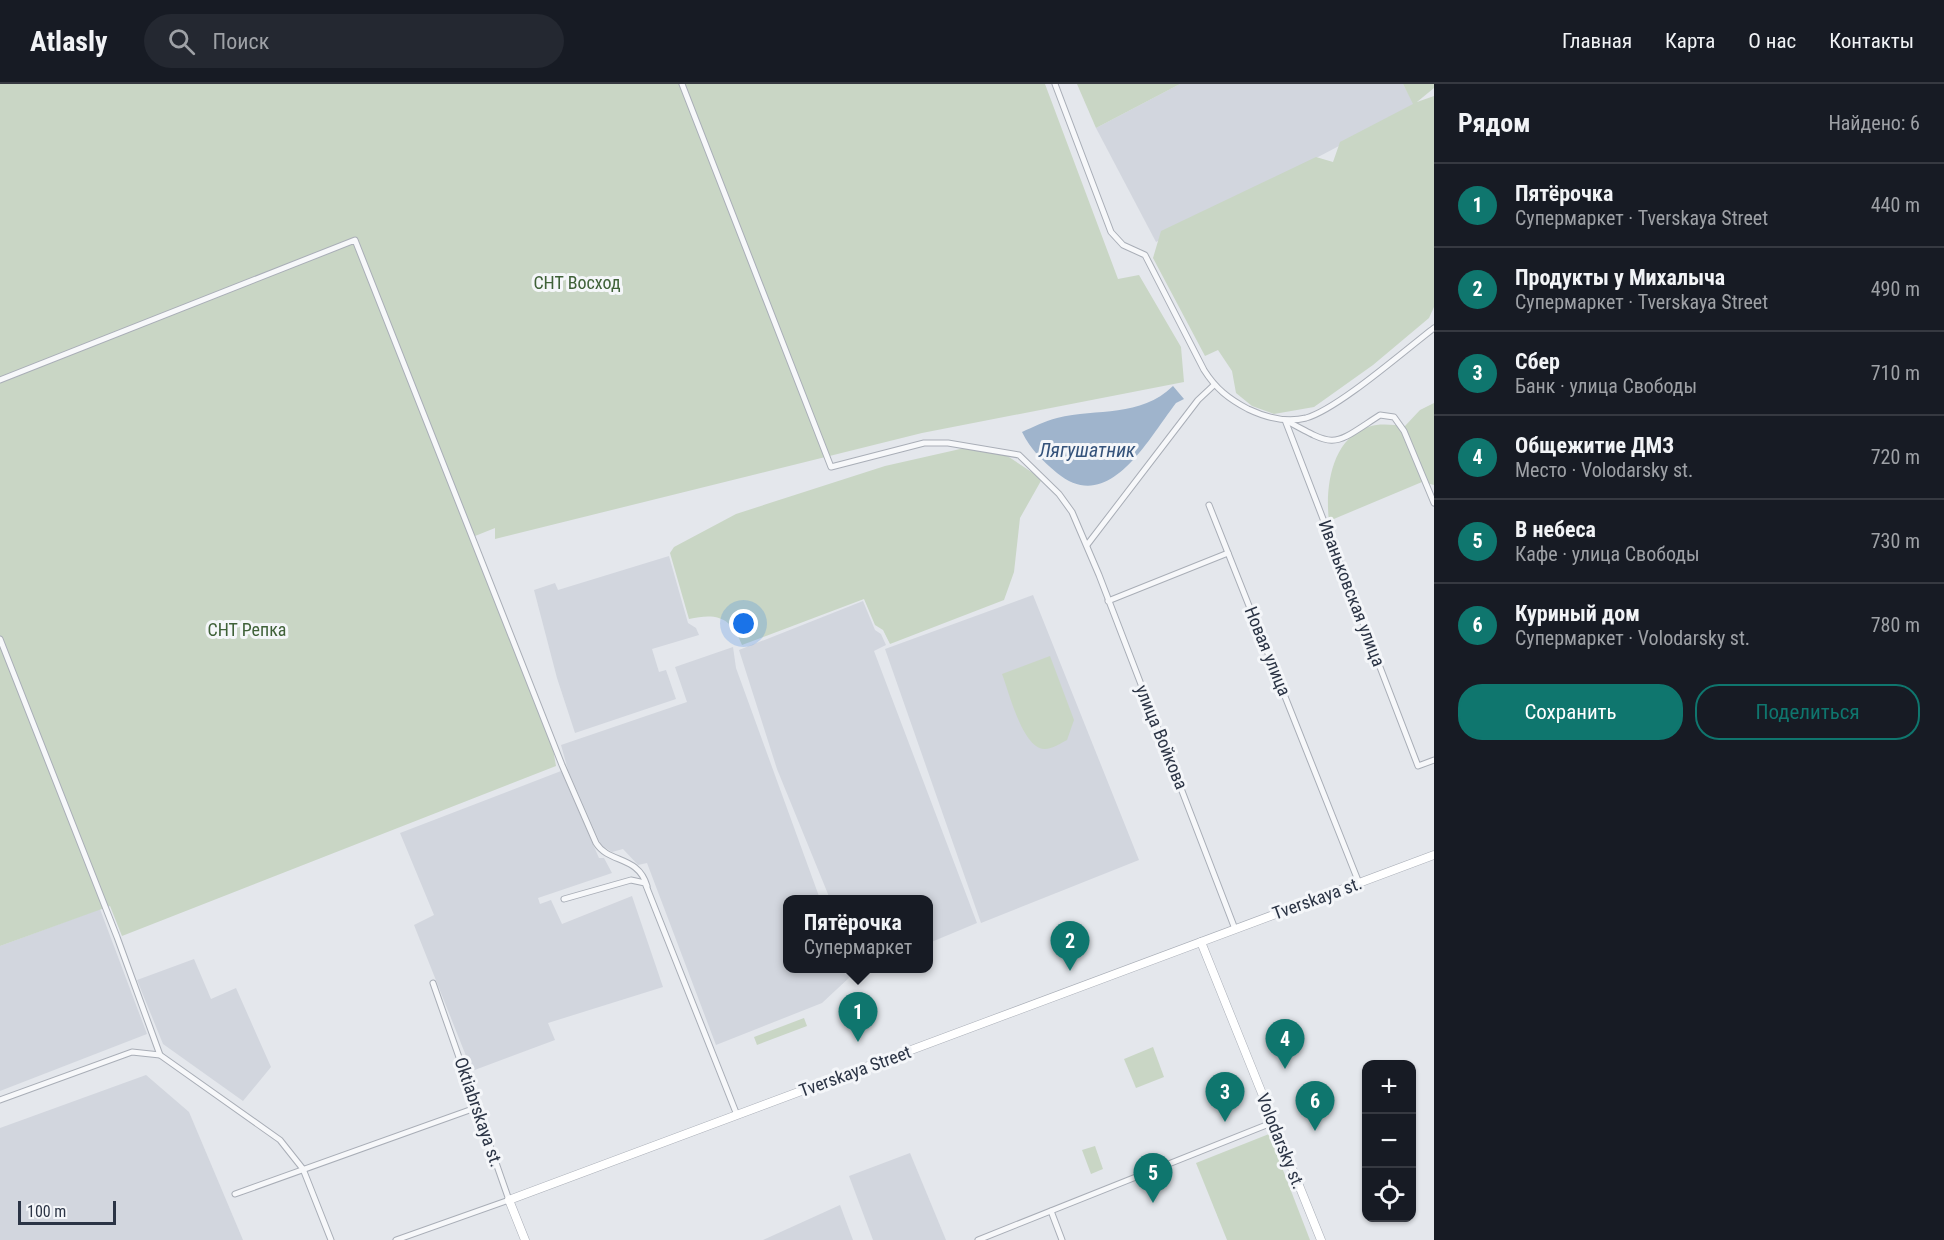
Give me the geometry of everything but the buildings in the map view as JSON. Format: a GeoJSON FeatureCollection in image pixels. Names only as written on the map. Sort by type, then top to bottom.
{"type":"FeatureCollection","features":[{"type":"Feature","properties":{"kind":"main road","name":"Tverskaya st."},"geometry":{"type":"LineString","coordinates":[[1201,942],[1434,855]]}},
{"type":"Feature","properties":{"kind":"main road","name":"Tverskaya Street"},"geometry":{"type":"LineString","coordinates":[[509,1200],[1201,942]]}},
{"type":"Feature","properties":{"kind":"main road","name":"Volodarsky st."},"geometry":{"type":"LineString","coordinates":[[1201,942],[1321,1240]]}},
{"type":"Feature","properties":{"kind":"main road","name":"Oktiabrskaya st."},"geometry":{"type":"LineString","coordinates":[[509,1200],[525,1240]]}},
{"type":"Feature","properties":{"kind":"street","name":"улица Войкова"},"geometry":{"type":"LineString","coordinates":[[682,84],[831,467],[924,443],[948,442],[1019,456],[1059,494],[1072,512],[1087,545],[1235,929]]}},
{"type":"Feature","properties":{"kind":"street"},"geometry":{"type":"LineString","coordinates":[[1055,84],[1112,232],[1123,245],[1145,255],[1214,385],[1232,400],[1264,416],[1285,420],[1307,418],[1331,406],[1434,328]]}},
{"type":"Feature","properties":{"kind":"street"},"geometry":{"type":"LineString","coordinates":[[0,380],[355,240],[562,765],[596,843],[602,851],[626,860],[644,874],[737,1115]]}},
{"type":"Feature","properties":{"kind":"street"},"geometry":{"type":"LineString","coordinates":[[1087,545],[1198,400],[1214,385]]}},
{"type":"Feature","properties":{"kind":"street"},"geometry":{"type":"LineString","coordinates":[[1285,420],[1322,441],[1339,441],[1380,415],[1394,417],[1404,431],[1434,503]]}},
{"type":"Feature","properties":{"kind":"street","name":"Иваньковская улица"},"geometry":{"type":"LineString","coordinates":[[1285,420],[1418,766],[1434,760]]}},
{"type":"Feature","properties":{"kind":"street","name":"Новая улица"},"geometry":{"type":"LineString","coordinates":[[1209,504],[1359,883]]}},
{"type":"Feature","properties":{"kind":"street"},"geometry":{"type":"LineString","coordinates":[[1108,601],[1228,553]]}},
{"type":"Feature","properties":{"kind":"street"},"geometry":{"type":"LineString","coordinates":[[0,639],[117,937],[160,1055]]}},
{"type":"Feature","properties":{"kind":"street"},"geometry":{"type":"LineString","coordinates":[[564,899],[631,880],[638,880],[647,886]]}},
{"type":"Feature","properties":{"kind":"street","name":"Oktiabrskaya st."},"geometry":{"type":"LineString","coordinates":[[433,983],[509,1200]]}},
{"type":"Feature","properties":{"kind":"street"},"geometry":{"type":"LineString","coordinates":[[0,1100],[132,1052],[160,1055],[280,1140],[303,1169],[331,1240]]}},
{"type":"Feature","properties":{"kind":"street"},"geometry":{"type":"LineString","coordinates":[[235,1194],[478,1107]]}},
{"type":"Feature","properties":{"kind":"street"},"geometry":{"type":"LineString","coordinates":[[978,1240],[1274,1122]]}},
{"type":"Feature","properties":{"kind":"street"},"geometry":{"type":"LineString","coordinates":[[396,1240],[509,1200]]}},
{"type":"Feature","properties":{"kind":"street"},"geometry":{"type":"LineString","coordinates":[[1051,1211],[1062,1240]]}},
{"type":"Feature","properties":{"kind":"shaded area"},"geometry":{"type":"Polygon","coordinates":[[[1180,84],[1403,84],[1415,106],[1156,242],[1096,128],[1180,84]]]}},
{"type":"Feature","properties":{"kind":"shaded area"},"geometry":{"type":"Polygon","coordinates":[[[669,556],[688,623],[696,628],[699,635],[652,649],[659,672],[666,670],[676,699],[575,733],[557,678],[534,590],[555,583],[558,590],[669,556]]]}},
{"type":"Feature","properties":{"kind":"shaded area"},"geometry":{"type":"Polygon","coordinates":[[[1033,595],[1139,860],[981,923],[885,649],[1033,595]]]}},
{"type":"Feature","properties":{"kind":"shaded area"},"geometry":{"type":"Polygon","coordinates":[[[863,601],[875,630],[881,634],[886,645],[874,651],[977,923],[933,941],[933,895],[828,895],[777,769],[739,650],[863,601]]]}},
{"type":"Feature","properties":{"kind":"shaded area"},"geometry":{"type":"Polygon","coordinates":[[[733,647],[736,668],[819,895],[783,895],[783,973],[850,973],[851,976],[822,1003],[716,1045],[647,863],[638,865],[623,849],[612,852],[601,845],[568,770],[561,745],[687,702],[675,667],[733,647]]]}},
{"type":"Feature","properties":{"kind":"shaded area"},"geometry":{"type":"Polygon","coordinates":[[[561,771],[599,858],[604,858],[612,873],[538,898],[540,904],[551,900],[562,924],[632,896],[663,987],[548,1023],[555,1040],[472,1071],[414,925],[434,915],[400,833],[561,771]]]}},
{"type":"Feature","properties":{"kind":"shaded area"},"geometry":{"type":"Polygon","coordinates":[[[100,909],[147,1034],[0,1091],[0,946],[100,909]]]}},
{"type":"Feature","properties":{"kind":"shaded area"},"geometry":{"type":"Polygon","coordinates":[[[194,959],[211,999],[236,988],[271,1067],[243,1101],[163,1044],[137,980],[194,959]]]}},
{"type":"Feature","properties":{"kind":"shaded area"},"geometry":{"type":"Polygon","coordinates":[[[146,1075],[189,1112],[243,1240],[0,1240],[0,1128],[146,1075]]]}},
{"type":"Feature","properties":{"kind":"shaded area"},"geometry":{"type":"Polygon","coordinates":[[[910,1153],[946,1240],[873,1240],[849,1176],[910,1153]]]}},
{"type":"Feature","properties":{"kind":"shaded area"},"geometry":{"type":"Polygon","coordinates":[[[840,1205],[853,1240],[763,1240],[840,1205]]]}},
{"type":"Feature","properties":{"kind":"green space"},"geometry":{"type":"Polygon","coordinates":[[[0,84],[1045,84],[1118,279],[1139,275],[1181,347],[1184,382],[922,433],[495,539],[495,528],[470,538],[552,743],[556,766],[122,936],[110,906],[0,946],[0,84]]]}},
{"type":"Feature","properties":{"kind":"green space"},"geometry":{"type":"Polygon","coordinates":[[[1077,84],[1180,84],[1096,128],[1077,84]]]}},
{"type":"Feature","properties":{"kind":"green space"},"geometry":{"type":"Polygon","coordinates":[[[1403,84],[1434,84],[1434,88],[1417,102],[1434,96],[1434,307],[1429,318],[1373,365],[1314,407],[1274,414],[1252,406],[1236,393],[1232,371],[1218,350],[1205,356],[1153,258],[1161,231],[1316,157],[1333,162],[1340,142],[1413,104],[1403,84]]]}},
{"type":"Feature","properties":{"kind":"green space"},"geometry":{"type":"Polygon","coordinates":[[[1434,403],[1434,485],[1422,482],[1329,521],[1328,494],[1333,466],[1346,442],[1356,433],[1368,427],[1405,426],[1420,410],[1434,403]]]}},
{"type":"Feature","properties":{"kind":"green space"},"geometry":{"type":"Polygon","coordinates":[[[969,447],[1003,453],[1042,479],[1020,518],[1014,572],[1004,600],[890,644],[883,630],[875,625],[864,599],[742,645],[733,628],[722,619],[699,617],[689,619],[670,553],[674,547],[736,514],[885,466],[969,447]]]}},
{"type":"Feature","properties":{"kind":"green space"},"geometry":{"type":"Polygon","coordinates":[[[1050,656],[1074,720],[1067,740],[1045,749],[1037,747],[1024,730],[1002,674],[1050,656]]]}},
{"type":"Feature","properties":{"kind":"green space"},"geometry":{"type":"Polygon","coordinates":[[[804,1018],[807,1026],[757,1045],[754,1037],[804,1018]]]}},
{"type":"Feature","properties":{"kind":"green space"},"geometry":{"type":"Polygon","coordinates":[[[1153,1047],[1164,1077],[1136,1088],[1124,1059],[1153,1047]]]}},
{"type":"Feature","properties":{"kind":"green space"},"geometry":{"type":"Polygon","coordinates":[[[1269,1134],[1310,1240],[1227,1240],[1196,1163],[1269,1134]]]}},
{"type":"Feature","properties":{"kind":"green space"},"geometry":{"type":"Polygon","coordinates":[[[1095,1146],[1103,1169],[1091,1174],[1082,1150],[1095,1146]]]}},
{"type":"Feature","properties":{"kind":"water","name":"Лягушатник"},"geometry":{"type":"Polygon","coordinates":[[[1173,386],[1184,399],[1176,403],[1126,468],[1110,479],[1094,485],[1076,484],[1057,473],[1037,454],[1022,432],[1057,418],[1133,408],[1160,396],[1173,386]]]}},
{"type":"Feature","properties":{"kind":"place","name":"Продукты у Михалыча"},"geometry":{"type":"Point","coordinates":[1070,971]}},
{"type":"Feature","properties":{"kind":"place","name":"Пятёрочка"},"geometry":{"type":"Point","coordinates":[858,1042]}},
{"type":"Feature","properties":{"kind":"place","name":"Общежитие ДМЗ"},"geometry":{"type":"Point","coordinates":[1285,1069]}},
{"type":"Feature","properties":{"kind":"place","name":"Сбер"},"geometry":{"type":"Point","coordinates":[1225,1122]}},
{"type":"Feature","properties":{"kind":"place","name":"Куриный дом"},"geometry":{"type":"Point","coordinates":[1315,1131]}},
{"type":"Feature","properties":{"kind":"place","name":"В небеса"},"geometry":{"type":"Point","coordinates":[1153,1203]}},
{"type":"Feature","properties":{"kind":"park label","name":"СНТ Восход"},"geometry":{"type":"Point","coordinates":[577,282]}},
{"type":"Feature","properties":{"kind":"park label","name":"СНТ Репка"},"geometry":{"type":"Point","coordinates":[247,629]}}]}
